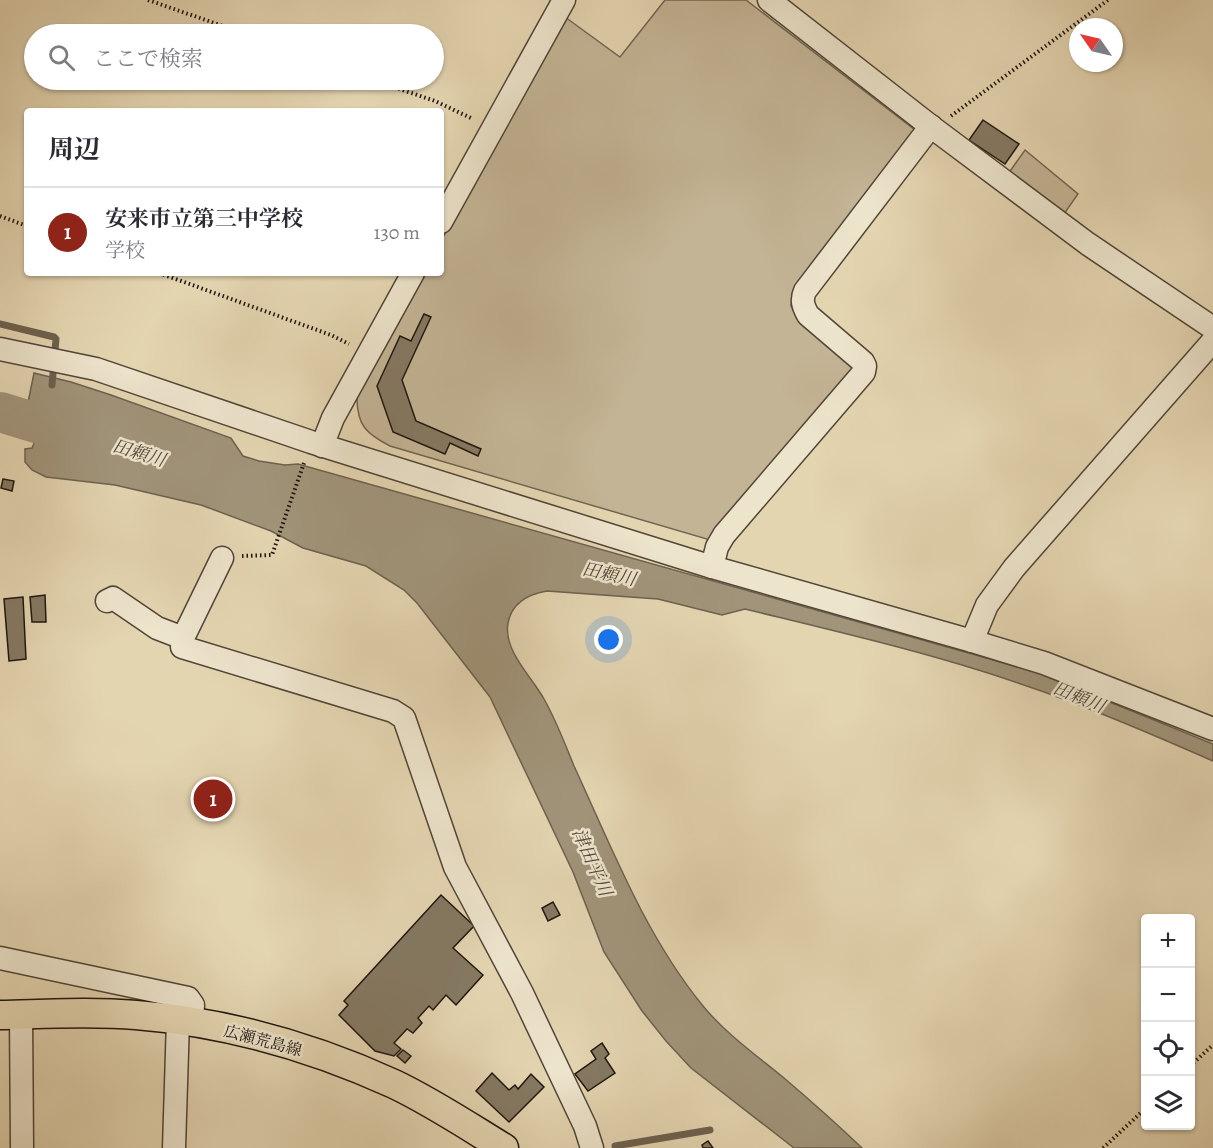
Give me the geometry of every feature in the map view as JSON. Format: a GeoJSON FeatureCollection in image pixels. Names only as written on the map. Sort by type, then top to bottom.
{"type":"FeatureCollection","features":[{"type":"Feature","properties":{"kind":"main road","name":"広瀬荒島線"},"geometry":{"type":"LineString","coordinates":[[10,1015],[92,1012],[185,1021],[268,1038],[335,1060],[394,1085],[504,1148]]}},
{"type":"Feature","properties":{"kind":"street"},"geometry":{"type":"LineString","coordinates":[[444,217],[564,0]]}},
{"type":"Feature","properties":{"kind":"street"},"geometry":{"type":"LineString","coordinates":[[769,0],[932,127],[1088,244],[1213,328]]}},
{"type":"Feature","properties":{"kind":"street"},"geometry":{"type":"LineString","coordinates":[[712,567],[717,547],[724,535],[864,372],[863,362],[808,315],[803,307],[802,298],[805,291],[932,127]]}},
{"type":"Feature","properties":{"kind":"street"},"geometry":{"type":"LineString","coordinates":[[314,451],[411,276]]}},
{"type":"Feature","properties":{"kind":"street"},"geometry":{"type":"LineString","coordinates":[[972,641],[987,606],[1014,568],[1213,341]]}},
{"type":"Feature","properties":{"kind":"street"},"geometry":{"type":"LineString","coordinates":[[0,349],[96,369],[314,451],[1044,663],[1213,729]]}},
{"type":"Feature","properties":{"kind":"street"},"geometry":{"type":"LineString","coordinates":[[222,558],[181,644],[186,650],[393,711],[404,718],[455,867],[522,993],[585,1126],[592,1148]]}},
{"type":"Feature","properties":{"kind":"street"},"geometry":{"type":"LineString","coordinates":[[107,601],[113,598],[157,628],[183,638]]}},
{"type":"Feature","properties":{"kind":"street"},"geometry":{"type":"LineString","coordinates":[[0,958],[188,998],[193,1005],[185,1021],[174,1148]]}},
{"type":"Feature","properties":{"kind":"street"},"geometry":{"type":"LineString","coordinates":[[10,1015],[22,1148]]}},
{"type":"Feature","properties":{"kind":"path"},"geometry":{"type":"LineString","coordinates":[[148,0],[217,24]]}},
{"type":"Feature","properties":{"kind":"path"},"geometry":{"type":"LineString","coordinates":[[932,127],[1108,0]]}},
{"type":"Feature","properties":{"kind":"path"},"geometry":{"type":"LineString","coordinates":[[403,90],[435,101],[493,128]]}},
{"type":"Feature","properties":{"kind":"path"},"geometry":{"type":"LineString","coordinates":[[0,216],[24,225]]}},
{"type":"Feature","properties":{"kind":"path"},"geometry":{"type":"LineString","coordinates":[[167,276],[332,335],[368,354]]}},
{"type":"Feature","properties":{"kind":"path"},"geometry":{"type":"LineString","coordinates":[[222,558],[272,555],[314,451]]}},
{"type":"Feature","properties":{"kind":"path"},"geometry":{"type":"LineString","coordinates":[[1195,1062],[1213,1045]]}},
{"type":"Feature","properties":{"kind":"path"},"geometry":{"type":"LineString","coordinates":[[1103,1148],[1141,1113]]}},
{"type":"Feature","properties":{"kind":"shaded area"},"geometry":{"type":"Polygon","coordinates":[[[665,0],[746,0],[919,133],[792,299],[791,306],[798,316],[854,360],[854,374],[710,540],[390,446],[369,433],[361,422],[357,408],[357,398],[421,276],[444,276],[444,236],[565,17],[620,57],[665,0]]]}},
{"type":"Feature","properties":{"kind":"shaded area"},"geometry":{"type":"Polygon","coordinates":[[[1025,150],[1078,194],[1064,214],[1008,174],[1025,150]]]}},
{"type":"Feature","properties":{"kind":"water","name":"津田平川"},"geometry":{"type":"Polygon","coordinates":[[[34,373],[111,395],[231,438],[243,456],[259,461],[285,465],[298,464],[1036,672],[1213,744],[1213,761],[1092,710],[985,672],[883,643],[745,609],[722,615],[658,599],[547,591],[534,594],[517,604],[508,623],[510,644],[514,654],[548,707],[631,890],[682,979],[721,1026],[804,1095],[862,1148],[794,1148],[691,1068],[642,1011],[604,952],[573,872],[490,697],[417,603],[404,590],[366,566],[303,548],[271,531],[201,505],[115,485],[46,477],[32,470],[25,462],[25,449],[32,448],[35,441],[21,437],[34,373]]]}},
{"type":"Feature","properties":{"kind":"building"},"geometry":{"type":"Polygon","coordinates":[[[983,120],[1019,144],[1005,164],[969,140],[983,120]]]}},
{"type":"Feature","properties":{"kind":"building"},"geometry":{"type":"Polygon","coordinates":[[[424,314],[431,317],[402,380],[416,421],[481,449],[478,456],[450,443],[445,454],[393,432],[377,386],[400,336],[411,341],[424,314]]]}},
{"type":"Feature","properties":{"kind":"building"},"geometry":{"type":"Polygon","coordinates":[[[3,479],[14,481],[12,491],[1,488],[3,479]]]}},
{"type":"Feature","properties":{"kind":"building"},"geometry":{"type":"Polygon","coordinates":[[[45,595],[46,622],[32,622],[30,597],[45,595]]]}},
{"type":"Feature","properties":{"kind":"building"},"geometry":{"type":"Polygon","coordinates":[[[23,597],[26,659],[9,661],[4,599],[23,597]]]}},
{"type":"Feature","properties":{"kind":"building"},"geometry":{"type":"Polygon","coordinates":[[[441,895],[474,926],[453,948],[483,975],[456,1005],[446,995],[433,1010],[429,1006],[418,1018],[422,1023],[413,1033],[407,1029],[394,1043],[401,1049],[394,1056],[375,1051],[339,1015],[348,1005],[344,1001],[441,895]]]}},
{"type":"Feature","properties":{"kind":"building"},"geometry":{"type":"Polygon","coordinates":[[[553,902],[560,915],[548,921],[542,908],[553,902]]]}},
{"type":"Feature","properties":{"kind":"building"},"geometry":{"type":"Polygon","coordinates":[[[602,1043],[609,1054],[605,1058],[615,1073],[588,1091],[575,1074],[596,1059],[591,1051],[602,1043]]]}},
{"type":"Feature","properties":{"kind":"building"},"geometry":{"type":"Polygon","coordinates":[[[403,1050],[411,1056],[405,1063],[397,1056],[403,1050]]]}},
{"type":"Feature","properties":{"kind":"building"},"geometry":{"type":"Polygon","coordinates":[[[492,1073],[509,1090],[515,1085],[518,1089],[531,1074],[544,1087],[509,1122],[476,1091],[492,1073]]]}},
{"type":"Feature","properties":{"kind":"building"},"geometry":{"type":"Polygon","coordinates":[[[708,1141],[713,1148],[703,1148],[702,1145],[708,1141]]]}},
{"type":"Feature","properties":{"kind":"waterway"},"geometry":{"type":"LineString","coordinates":[[0,324],[56,339],[52,385]]}},
{"type":"Feature","properties":{"kind":"waterway","name":"田頼川"},"geometry":{"type":"LineString","coordinates":[[0,412],[76,435]]}},
{"type":"Feature","properties":{"kind":"waterway"},"geometry":{"type":"LineString","coordinates":[[615,1146],[710,1130]]}},
{"type":"Feature","properties":{"kind":"place","name":"安来市立第三中学校"},"geometry":{"type":"Point","coordinates":[213,799]}}]}
